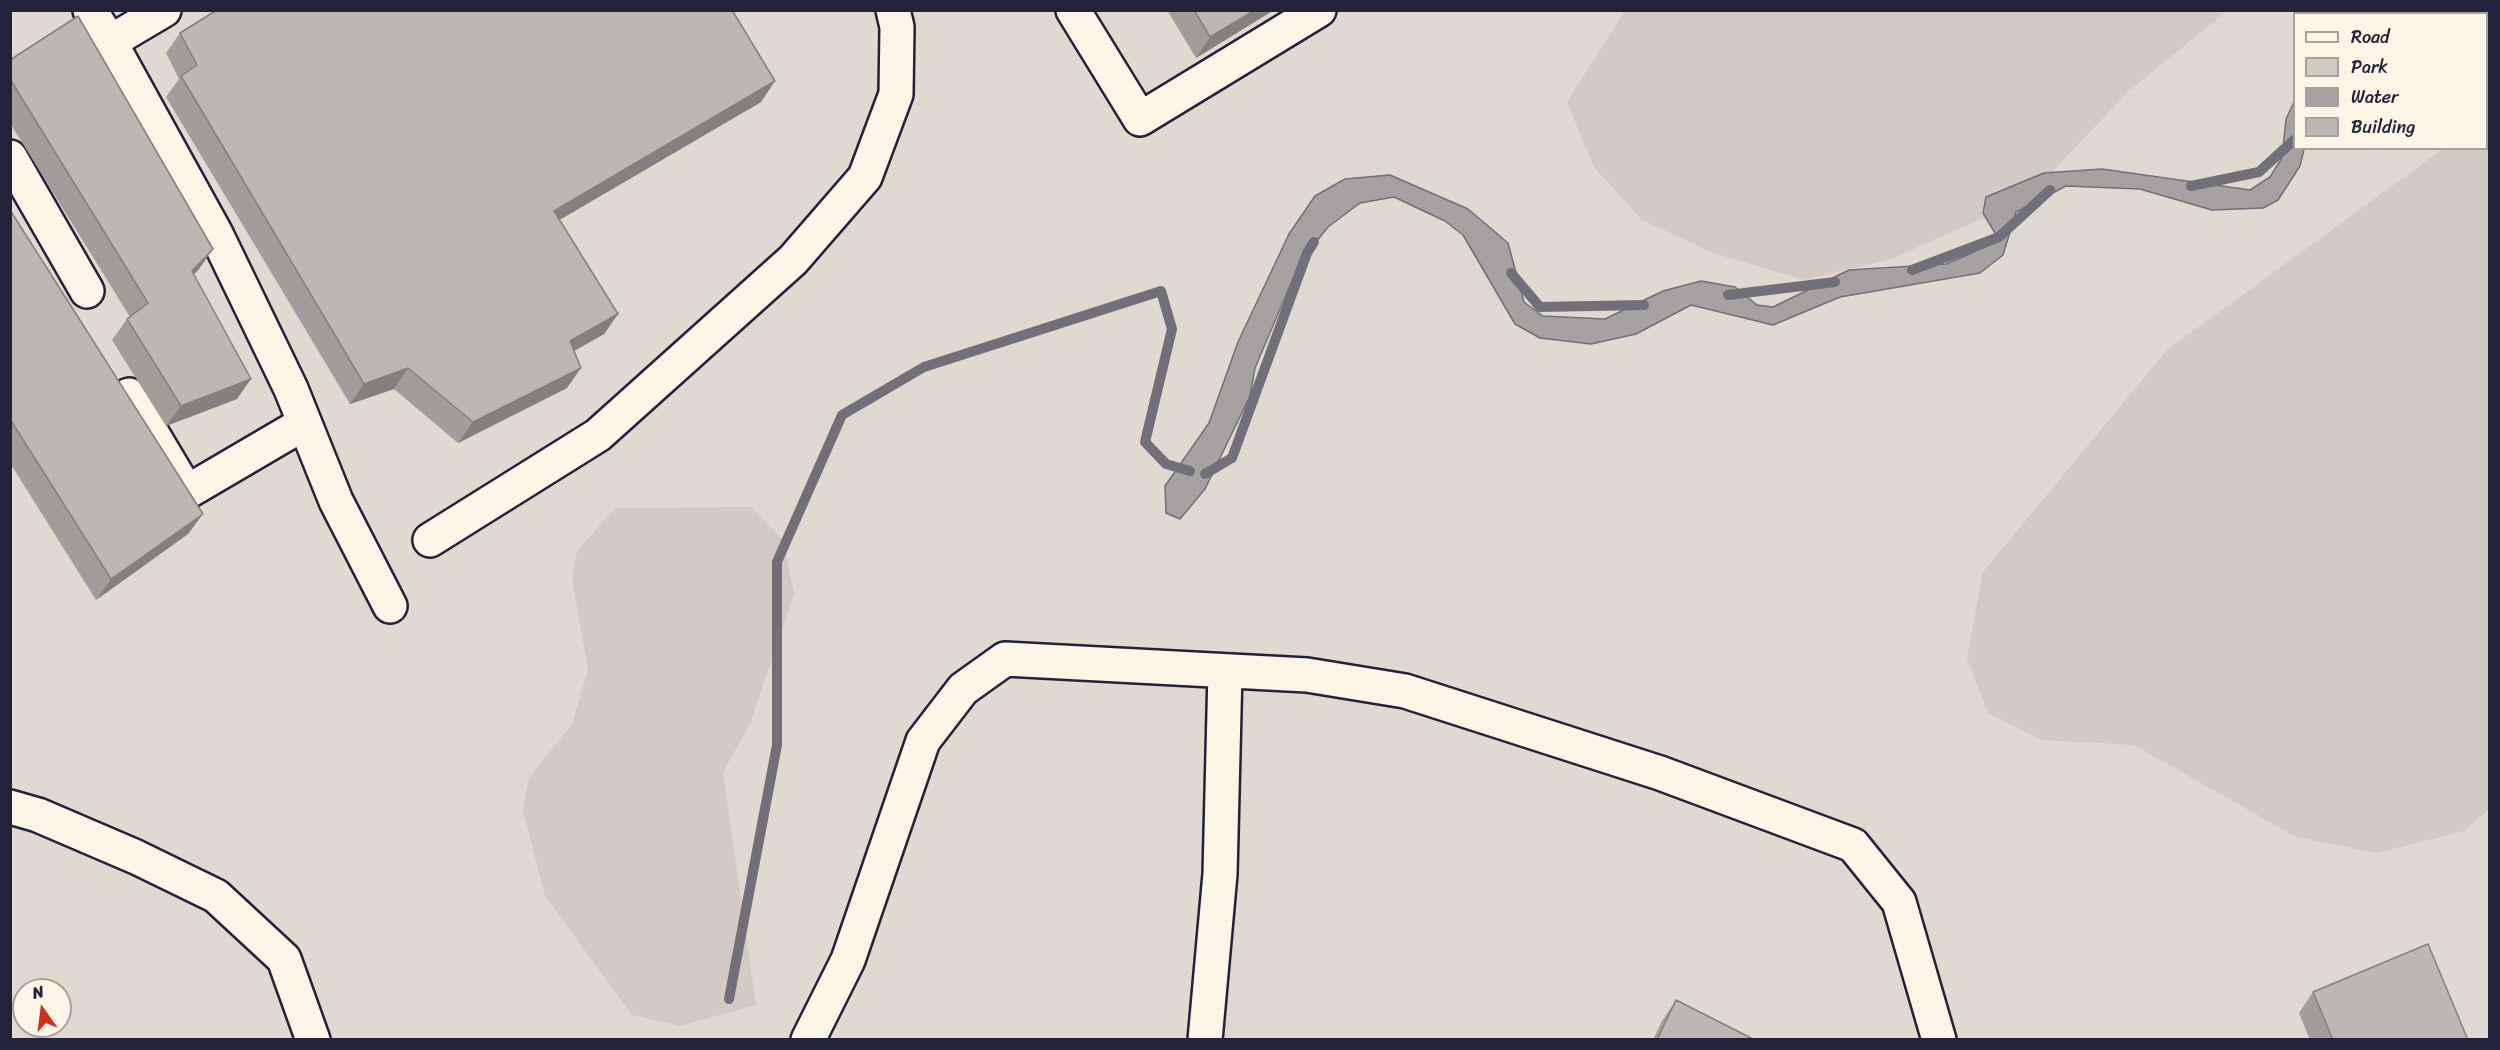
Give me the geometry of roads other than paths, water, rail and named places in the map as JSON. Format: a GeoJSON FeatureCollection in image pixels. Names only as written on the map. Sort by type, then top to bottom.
{"type":"FeatureCollection","features":[{"type":"Feature","properties":{"kind":"lane"},"geometry":{"type":"LineString","coordinates":[[90,10],[216,234],[291,389],[303,424],[336,501],[390,606]]}},
{"type":"Feature","properties":{"kind":"lane"},"geometry":{"type":"LineString","coordinates":[[110,42],[164,10]]}},
{"type":"Feature","properties":{"kind":"lane"},"geometry":{"type":"LineString","coordinates":[[430,540],[598,435],[793,260],[865,177],[896,94],[897,27],[893,10]]}},
{"type":"Feature","properties":{"kind":"lane"},"geometry":{"type":"LineString","coordinates":[[1073,10],[1140,120],[1319,10]]}},
{"type":"Feature","properties":{"kind":"lane"},"geometry":{"type":"LineString","coordinates":[[10,157],[87,291]]}},
{"type":"Feature","properties":{"kind":"lane"},"geometry":{"type":"LineString","coordinates":[[129,395],[187,492],[303,424]]}},
{"type":"Feature","properties":{"kind":"lane"},"geometry":{"type":"LineString","coordinates":[[808,1040],[848,960],[923,741],[963,689],[1005,659],[1307,675],[1405,691],[1660,773],[1853,844],[1899,902],[1939,1040]]}},
{"type":"Feature","properties":{"kind":"lane"},"geometry":{"type":"LineString","coordinates":[[1205,1040],[1220,874],[1225,671]]}},
{"type":"Feature","properties":{"kind":"lane"},"geometry":{"type":"LineString","coordinates":[[10,807],[38,815],[125,852],[216,896],[284,959],[313,1040]]}},
{"type":"Feature","properties":{"kind":"water"},"geometry":{"type":"Polygon","coordinates":[[[2293,104],[2293,150],[2304,150],[2300,166],[2278,200],[2263,208],[2212,210],[2140,189],[2066,186],[2016,212],[2003,255],[1980,273],[1840,297],[1773,325],[1691,305],[1636,334],[1591,344],[1540,338],[1515,324],[1463,235],[1445,221],[1394,197],[1360,203],[1328,227],[1300,262],[1255,368],[1250,396],[1205,489],[1180,519],[1166,513],[1165,486],[1209,423],[1238,342],[1289,234],[1315,196],[1345,179],[1390,175],[1468,209],[1508,243],[1524,302],[1543,316],[1605,319],[1663,291],[1701,281],[1735,287],[1757,305],[1773,307],[1849,270],[1946,264],[1992,244],[1995,233],[1983,213],[1986,197],[2044,173],[2102,169],[2250,190],[2270,177],[2282,158],[2286,119],[2293,104]]]}},
{"type":"Feature","properties":{"kind":"waterway"},"geometry":{"type":"LineString","coordinates":[[2191,186],[2259,172],[2293,141]]}},
{"type":"Feature","properties":{"kind":"waterway"},"geometry":{"type":"LineString","coordinates":[[1912,270],[1999,237],[2050,190]]}},
{"type":"Feature","properties":{"kind":"waterway"},"geometry":{"type":"LineString","coordinates":[[1205,474],[1232,458],[1307,253],[1314,242]]}},
{"type":"Feature","properties":{"kind":"waterway"},"geometry":{"type":"LineString","coordinates":[[1511,273],[1540,307],[1644,305]]}},
{"type":"Feature","properties":{"kind":"waterway"},"geometry":{"type":"LineString","coordinates":[[1728,295],[1835,282]]}},
{"type":"Feature","properties":{"kind":"waterway"},"geometry":{"type":"LineString","coordinates":[[729,999],[777,745],[777,562],[842,415],[924,367],[1161,291],[1172,329],[1145,442],[1166,464],[1190,471]]}}]}
